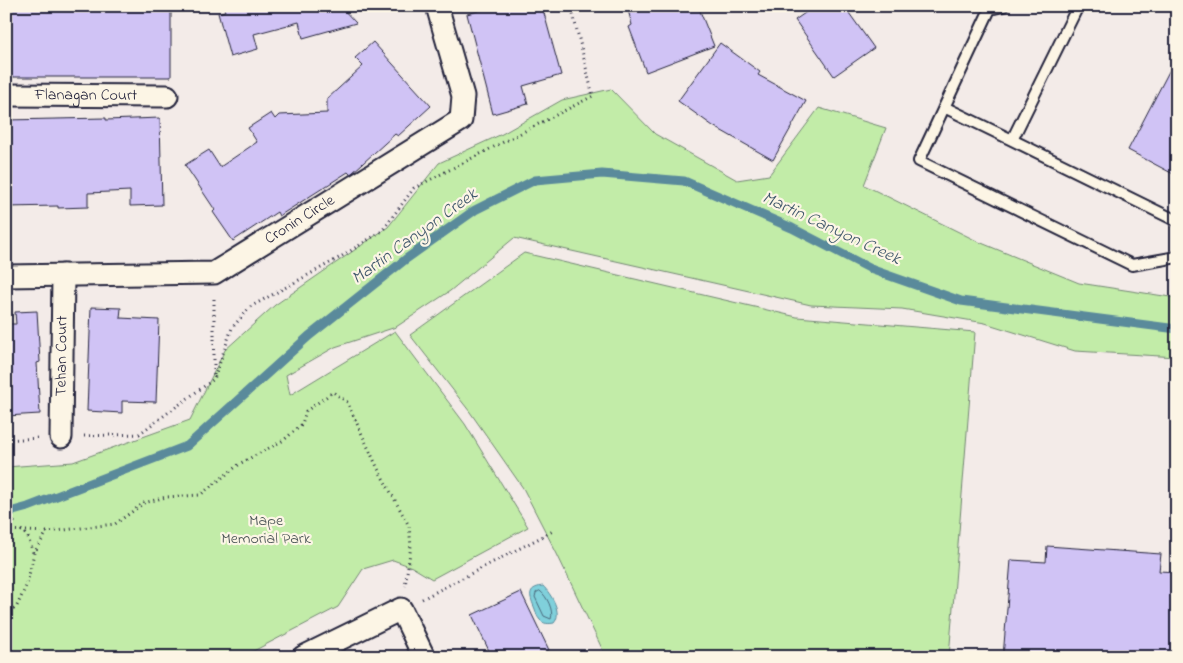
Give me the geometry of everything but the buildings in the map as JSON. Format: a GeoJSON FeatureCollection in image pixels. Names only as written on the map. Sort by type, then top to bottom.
{"type":"FeatureCollection","features":[{"type":"Feature","properties":{"kind":"street","name":"Cronin Circle"},"geometry":{"type":"LineString","coordinates":[[214,273],[461,120],[463,96],[437,6]]}},
{"type":"Feature","properties":{"kind":"street","name":"Flanagan Court"},"geometry":{"type":"LineString","coordinates":[[6,95],[167,96]]}},
{"type":"Feature","properties":{"kind":"street"},"geometry":{"type":"LineString","coordinates":[[6,276],[214,273]]}},
{"type":"Feature","properties":{"kind":"street","name":"Tehan Court"},"geometry":{"type":"LineString","coordinates":[[61,437],[63,275]]}},
{"type":"Feature","properties":{"kind":"street"},"geometry":{"type":"LineString","coordinates":[[303,657],[401,609],[424,657]]}},
{"type":"Feature","properties":{"kind":"lane"},"geometry":{"type":"LineString","coordinates":[[1003,6],[990,9],[919,162],[1132,265],[1177,257]]}},
{"type":"Feature","properties":{"kind":"lane"},"geometry":{"type":"LineString","coordinates":[[1012,140],[1078,6]]}},
{"type":"Feature","properties":{"kind":"lane"},"geometry":{"type":"LineString","coordinates":[[944,108],[1177,220]]}},
{"type":"Feature","properties":{"kind":"path"},"geometry":{"type":"LineString","coordinates":[[6,440],[139,434],[214,379],[232,328],[250,306],[339,258],[382,231],[414,188],[593,96],[571,6]]}},
{"type":"Feature","properties":{"kind":"path"},"geometry":{"type":"LineString","coordinates":[[214,273],[214,379]]}},
{"type":"Feature","properties":{"kind":"path"},"geometry":{"type":"LineString","coordinates":[[6,530],[47,532],[115,524],[144,503],[166,497],[200,495],[241,463],[284,440],[302,424],[306,411],[333,392],[347,402],[378,470],[409,526],[411,546],[401,609]]}},
{"type":"Feature","properties":{"kind":"path"},"geometry":{"type":"LineString","coordinates":[[20,530],[28,537],[34,553]]}},
{"type":"Feature","properties":{"kind":"path"},"geometry":{"type":"LineString","coordinates":[[401,609],[553,531]]}},
{"type":"Feature","properties":{"kind":"path"},"geometry":{"type":"LineString","coordinates":[[6,616],[17,606],[28,584],[34,553],[47,532]]}},
{"type":"Feature","properties":{"kind":"path"},"geometry":{"type":"LineString","coordinates":[[6,652],[9,656],[16,654],[27,657]]}},
{"type":"Feature","properties":{"kind":"green space","name":"Mape Memorial Park"},"geometry":{"type":"Polygon","coordinates":[[[611,89],[655,134],[737,180],[769,175],[819,108],[886,128],[864,185],[979,242],[1079,283],[1177,298],[1177,357],[1075,351],[985,323],[902,309],[811,305],[514,238],[450,291],[396,327],[335,347],[286,375],[290,395],[395,331],[465,424],[528,527],[432,579],[412,567],[393,560],[363,569],[338,607],[242,657],[6,657],[6,526],[16,522],[10,518],[6,519],[6,467],[73,462],[190,420],[225,350],[275,305],[388,227],[439,163],[502,134],[562,100],[611,89]]]}},
{"type":"Feature","properties":{"kind":"green space"},"geometry":{"type":"Polygon","coordinates":[[[524,253],[797,317],[975,332],[949,657],[606,657],[523,488],[470,412],[410,335],[524,253]]]}},
{"type":"Feature","properties":{"kind":"water"},"geometry":{"type":"Polygon","coordinates":[[[543,586],[557,609],[554,623],[541,621],[537,616],[532,601],[532,591],[543,586]]]}},
{"type":"Feature","properties":{"kind":"waterway","name":"Martin Canyon Creek"},"geometry":{"type":"LineString","coordinates":[[6,513],[28,507],[187,446],[309,336],[406,259],[475,210],[535,180],[602,174],[684,181],[792,228],[873,270],[961,301],[1177,329]]}}]}
